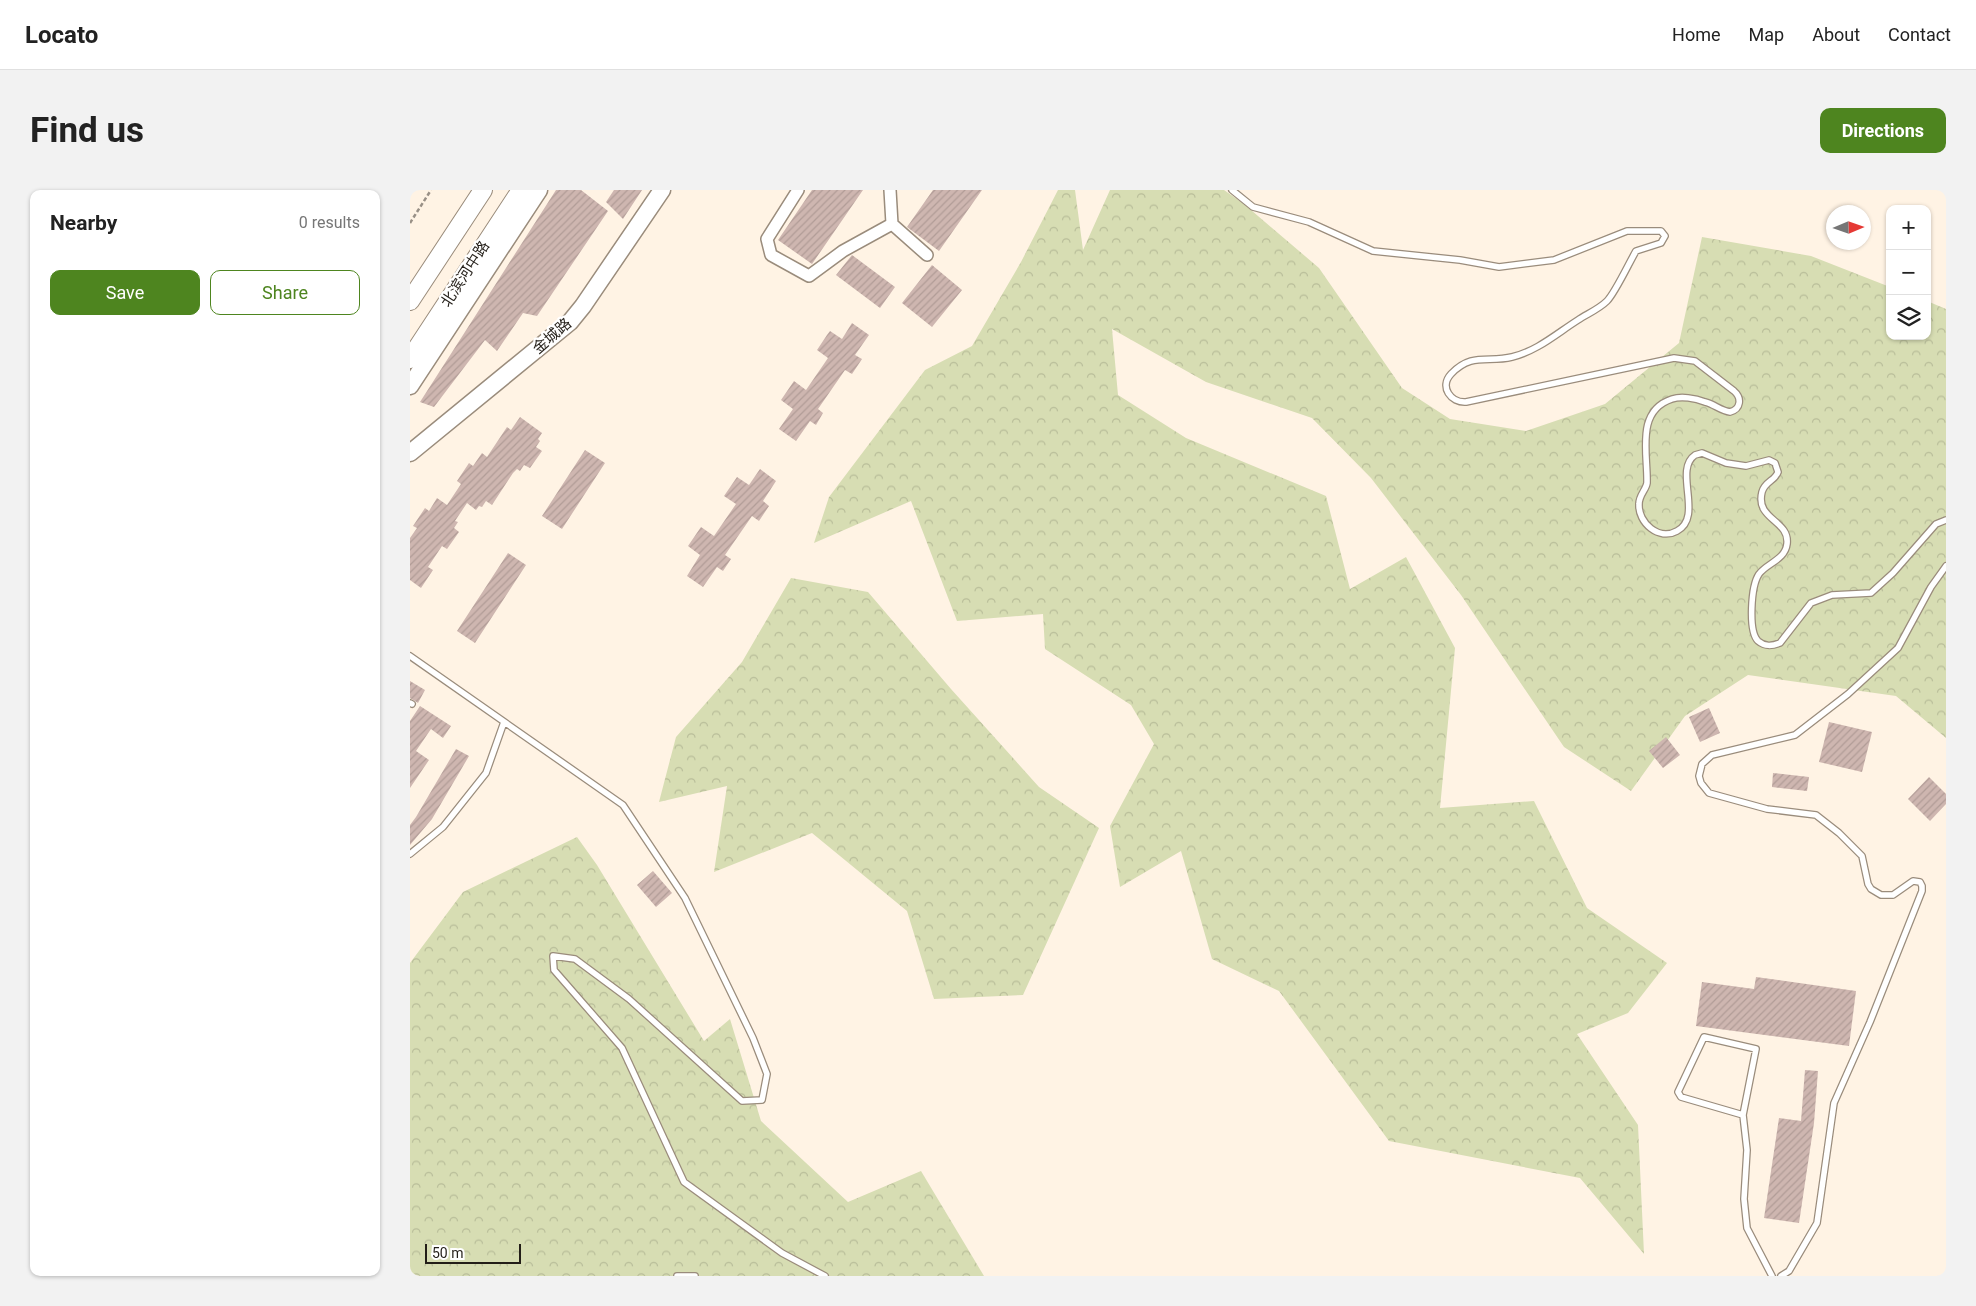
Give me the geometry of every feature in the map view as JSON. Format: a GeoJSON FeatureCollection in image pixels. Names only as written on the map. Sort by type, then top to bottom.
{"type":"FeatureCollection","features":[{"type":"Feature","properties":{"kind":"main road","name":"北滨河中路"},"geometry":{"type":"LineString","coordinates":[[410,301],[483,190]]}},
{"type":"Feature","properties":{"kind":"main road","name":"北滨河中路"},"geometry":{"type":"LineString","coordinates":[[410,358],[521,190]]}},
{"type":"Feature","properties":{"kind":"street"},"geometry":{"type":"LineString","coordinates":[[410,386],[539,190]]}},
{"type":"Feature","properties":{"kind":"street","name":"金城路"},"geometry":{"type":"LineString","coordinates":[[410,453],[570,322],[583,306],[662,190]]}},
{"type":"Feature","properties":{"kind":"street"},"geometry":{"type":"LineString","coordinates":[[798,190],[768,239],[771,255],[810,276],[843,251],[892,224]]}},
{"type":"Feature","properties":{"kind":"street"},"geometry":{"type":"LineString","coordinates":[[890,190],[892,224],[927,255]]}},
{"type":"Feature","properties":{"kind":"lane"},"geometry":{"type":"LineString","coordinates":[[1232,190],[1253,207],[1309,222],[1373,251],[1460,260],[1499,267],[1554,260],[1627,231],[1661,231],[1666,236],[1661,242],[1636,251],[1607,301],[1548,341],[1529,351],[1510,358],[1470,361],[1450,375],[1446,384],[1447,390],[1448,394],[1456,401],[1466,402],[1674,358],[1695,360],[1734,391],[1740,400],[1738,406],[1733,411],[1726,412],[1705,402],[1684,397],[1673,398],[1654,410],[1648,420],[1646,431],[1647,486],[1641,493],[1639,511],[1642,520],[1656,532],[1671,534],[1682,528],[1689,516],[1687,464],[1695,455],[1702,453],[1726,463],[1746,466],[1768,460],[1775,463],[1778,469],[1777,475],[1769,480],[1764,487],[1762,502],[1768,515],[1784,530],[1787,544],[1780,557],[1758,575],[1752,598],[1752,630],[1754,636],[1762,644],[1774,646],[1780,643],[1811,603],[1832,595],[1871,594],[1893,573],[1936,524],[1946,520]]}},
{"type":"Feature","properties":{"kind":"lane"},"geometry":{"type":"LineString","coordinates":[[1782,1276],[1789,1271],[1817,1223],[1834,1103],[1870,1022],[1922,891],[1922,886],[1920,882],[1913,881],[1893,895],[1887,896],[1876,893],[1868,884],[1862,856],[1839,833],[1816,815],[1767,809],[1709,793],[1700,783],[1700,770],[1706,759],[1712,755],[1795,735],[1848,694],[1898,648],[1931,587],[1946,566]]}},
{"type":"Feature","properties":{"kind":"lane"},"geometry":{"type":"LineString","coordinates":[[410,656],[623,804],[685,898],[753,1038],[767,1074],[762,1100],[742,1101],[630,999],[576,959],[553,956],[554,970],[622,1048],[684,1182],[782,1253],[825,1276]]}},
{"type":"Feature","properties":{"kind":"lane"},"geometry":{"type":"LineString","coordinates":[[410,854],[443,827],[486,773],[504,722]]}},
{"type":"Feature","properties":{"kind":"lane"},"geometry":{"type":"LineString","coordinates":[[1743,1114],[1681,1097],[1678,1092],[1704,1037],[1756,1049],[1743,1114],[1747,1150],[1744,1199],[1747,1228],[1772,1276]]}},
{"type":"Feature","properties":{"kind":"lane"},"geometry":{"type":"LineString","coordinates":[[677,1276],[695,1276]]}},
{"type":"Feature","properties":{"kind":"path"},"geometry":{"type":"LineString","coordinates":[[410,223],[432,190]]}},
{"type":"Feature","properties":{"kind":"green space"},"geometry":{"type":"Polygon","coordinates":[[[1058,190],[1075,190],[1083,250],[1110,190],[1224,190],[1244,204],[1319,268],[1402,388],[1450,419],[1526,431],[1605,404],[1679,343],[1702,237],[1811,256],[1886,285],[1886,340],[1931,340],[1931,303],[1946,309],[1946,738],[1896,696],[1748,675],[1685,716],[1631,791],[1564,747],[1461,595],[1371,478],[1312,418],[1206,382],[1112,329],[1118,395],[1186,438],[1326,496],[1350,589],[1406,557],[1455,648],[1440,808],[1534,801],[1587,908],[1667,963],[1628,1013],[1577,1034],[1638,1125],[1644,1254],[1580,1178],[1389,1141],[1279,991],[1212,959],[1181,851],[1120,887],[1110,826],[1154,744],[1131,705],[1045,649],[1043,614],[957,621],[911,501],[814,543],[829,497],[925,370],[972,346],[1021,262],[1058,190]]]}},
{"type":"Feature","properties":{"kind":"green space"},"geometry":{"type":"Polygon","coordinates":[[[791,578],[868,592],[951,689],[1039,787],[1099,828],[1023,995],[934,999],[907,911],[812,833],[714,872],[727,786],[659,802],[676,737],[742,662],[791,578]]]}},
{"type":"Feature","properties":{"kind":"green space"},"geometry":{"type":"Polygon","coordinates":[[[577,837],[597,865],[704,1041],[730,1019],[761,1121],[848,1202],[921,1171],[984,1276],[410,1276],[410,963],[463,892],[577,837]]]}},
{"type":"Feature","properties":{"kind":"building"},"geometry":{"type":"Polygon","coordinates":[[[556,190],[581,190],[608,211],[537,316],[523,313],[497,351],[485,340],[434,407],[420,402],[556,190]]]}},
{"type":"Feature","properties":{"kind":"building"},"geometry":{"type":"Polygon","coordinates":[[[614,190],[642,190],[623,219],[606,202],[614,190]]]}},
{"type":"Feature","properties":{"kind":"building"},"geometry":{"type":"Polygon","coordinates":[[[812,190],[863,190],[812,264],[778,240],[812,190]]]}},
{"type":"Feature","properties":{"kind":"building"},"geometry":{"type":"Polygon","coordinates":[[[933,190],[982,190],[939,251],[907,227],[933,190]]]}},
{"type":"Feature","properties":{"kind":"building"},"geometry":{"type":"Polygon","coordinates":[[[852,255],[895,287],[880,308],[836,275],[852,255]]]}},
{"type":"Feature","properties":{"kind":"building"},"geometry":{"type":"Polygon","coordinates":[[[932,265],[962,290],[932,327],[902,303],[932,265]]]}},
{"type":"Feature","properties":{"kind":"building"},"geometry":{"type":"Polygon","coordinates":[[[852,323],[869,335],[855,355],[862,359],[852,374],[845,370],[818,409],[823,413],[816,425],[810,421],[796,441],[779,429],[793,409],[781,400],[794,381],[806,390],[828,358],[817,350],[827,335],[830,331],[842,339],[852,323]]]}},
{"type":"Feature","properties":{"kind":"building"},"geometry":{"type":"Polygon","coordinates":[[[520,417],[542,433],[536,447],[542,451],[530,468],[524,465],[520,471],[517,469],[513,473],[492,505],[486,501],[482,507],[479,506],[476,510],[467,503],[455,521],[458,522],[454,528],[459,532],[447,549],[442,546],[428,567],[433,570],[421,588],[410,580],[410,538],[417,528],[413,526],[425,508],[429,511],[437,498],[447,505],[461,484],[457,481],[469,463],[473,466],[482,453],[487,457],[507,427],[511,430],[520,417]]]}},
{"type":"Feature","properties":{"kind":"building"},"geometry":{"type":"Polygon","coordinates":[[[585,450],[605,463],[562,529],[542,516],[585,450]]]}},
{"type":"Feature","properties":{"kind":"building"},"geometry":{"type":"Polygon","coordinates":[[[760,469],[776,481],[763,501],[769,506],[759,521],[752,516],[725,555],[731,559],[723,571],[717,567],[703,587],[687,576],[700,555],[688,546],[701,527],[714,536],[736,504],[724,496],[737,477],[749,485],[760,469]]]}},
{"type":"Feature","properties":{"kind":"building"},"geometry":{"type":"Polygon","coordinates":[[[508,553],[526,565],[475,643],[457,631],[508,553]]]}},
{"type":"Feature","properties":{"kind":"building"},"geometry":{"type":"Polygon","coordinates":[[[410,681],[425,690],[418,703],[410,698],[410,681]]]}},
{"type":"Feature","properties":{"kind":"building"},"geometry":{"type":"Polygon","coordinates":[[[420,706],[451,726],[443,738],[431,729],[416,751],[429,760],[410,788],[410,721],[420,706]]]}},
{"type":"Feature","properties":{"kind":"building"},"geometry":{"type":"Polygon","coordinates":[[[1709,708],[1720,733],[1700,742],[1689,717],[1709,708]]]}},
{"type":"Feature","properties":{"kind":"building"},"geometry":{"type":"Polygon","coordinates":[[[1829,722],[1872,732],[1862,772],[1819,762],[1829,722]]]}},
{"type":"Feature","properties":{"kind":"building"},"geometry":{"type":"Polygon","coordinates":[[[1666,737],[1680,755],[1663,768],[1649,751],[1666,737]]]}},
{"type":"Feature","properties":{"kind":"building"},"geometry":{"type":"Polygon","coordinates":[[[456,749],[469,756],[432,819],[410,845],[410,825],[456,749]]]}},
{"type":"Feature","properties":{"kind":"building"},"geometry":{"type":"Polygon","coordinates":[[[1773,773],[1809,777],[1807,791],[1772,787],[1773,773]]]}},
{"type":"Feature","properties":{"kind":"building"},"geometry":{"type":"Polygon","coordinates":[[[1929,777],[1946,794],[1946,804],[1930,821],[1908,799],[1929,777]]]}},
{"type":"Feature","properties":{"kind":"building"},"geometry":{"type":"Polygon","coordinates":[[[653,871],[672,893],[656,907],[637,885],[653,871]]]}},
{"type":"Feature","properties":{"kind":"building"},"geometry":{"type":"Polygon","coordinates":[[[1756,977],[1856,991],[1849,1046],[1696,1026],[1702,982],[1754,989],[1756,977]]]}},
{"type":"Feature","properties":{"kind":"building"},"geometry":{"type":"Polygon","coordinates":[[[1805,1070],[1818,1071],[1814,1123],[1799,1223],[1764,1218],[1779,1118],[1801,1121],[1805,1070]]]}}]}
